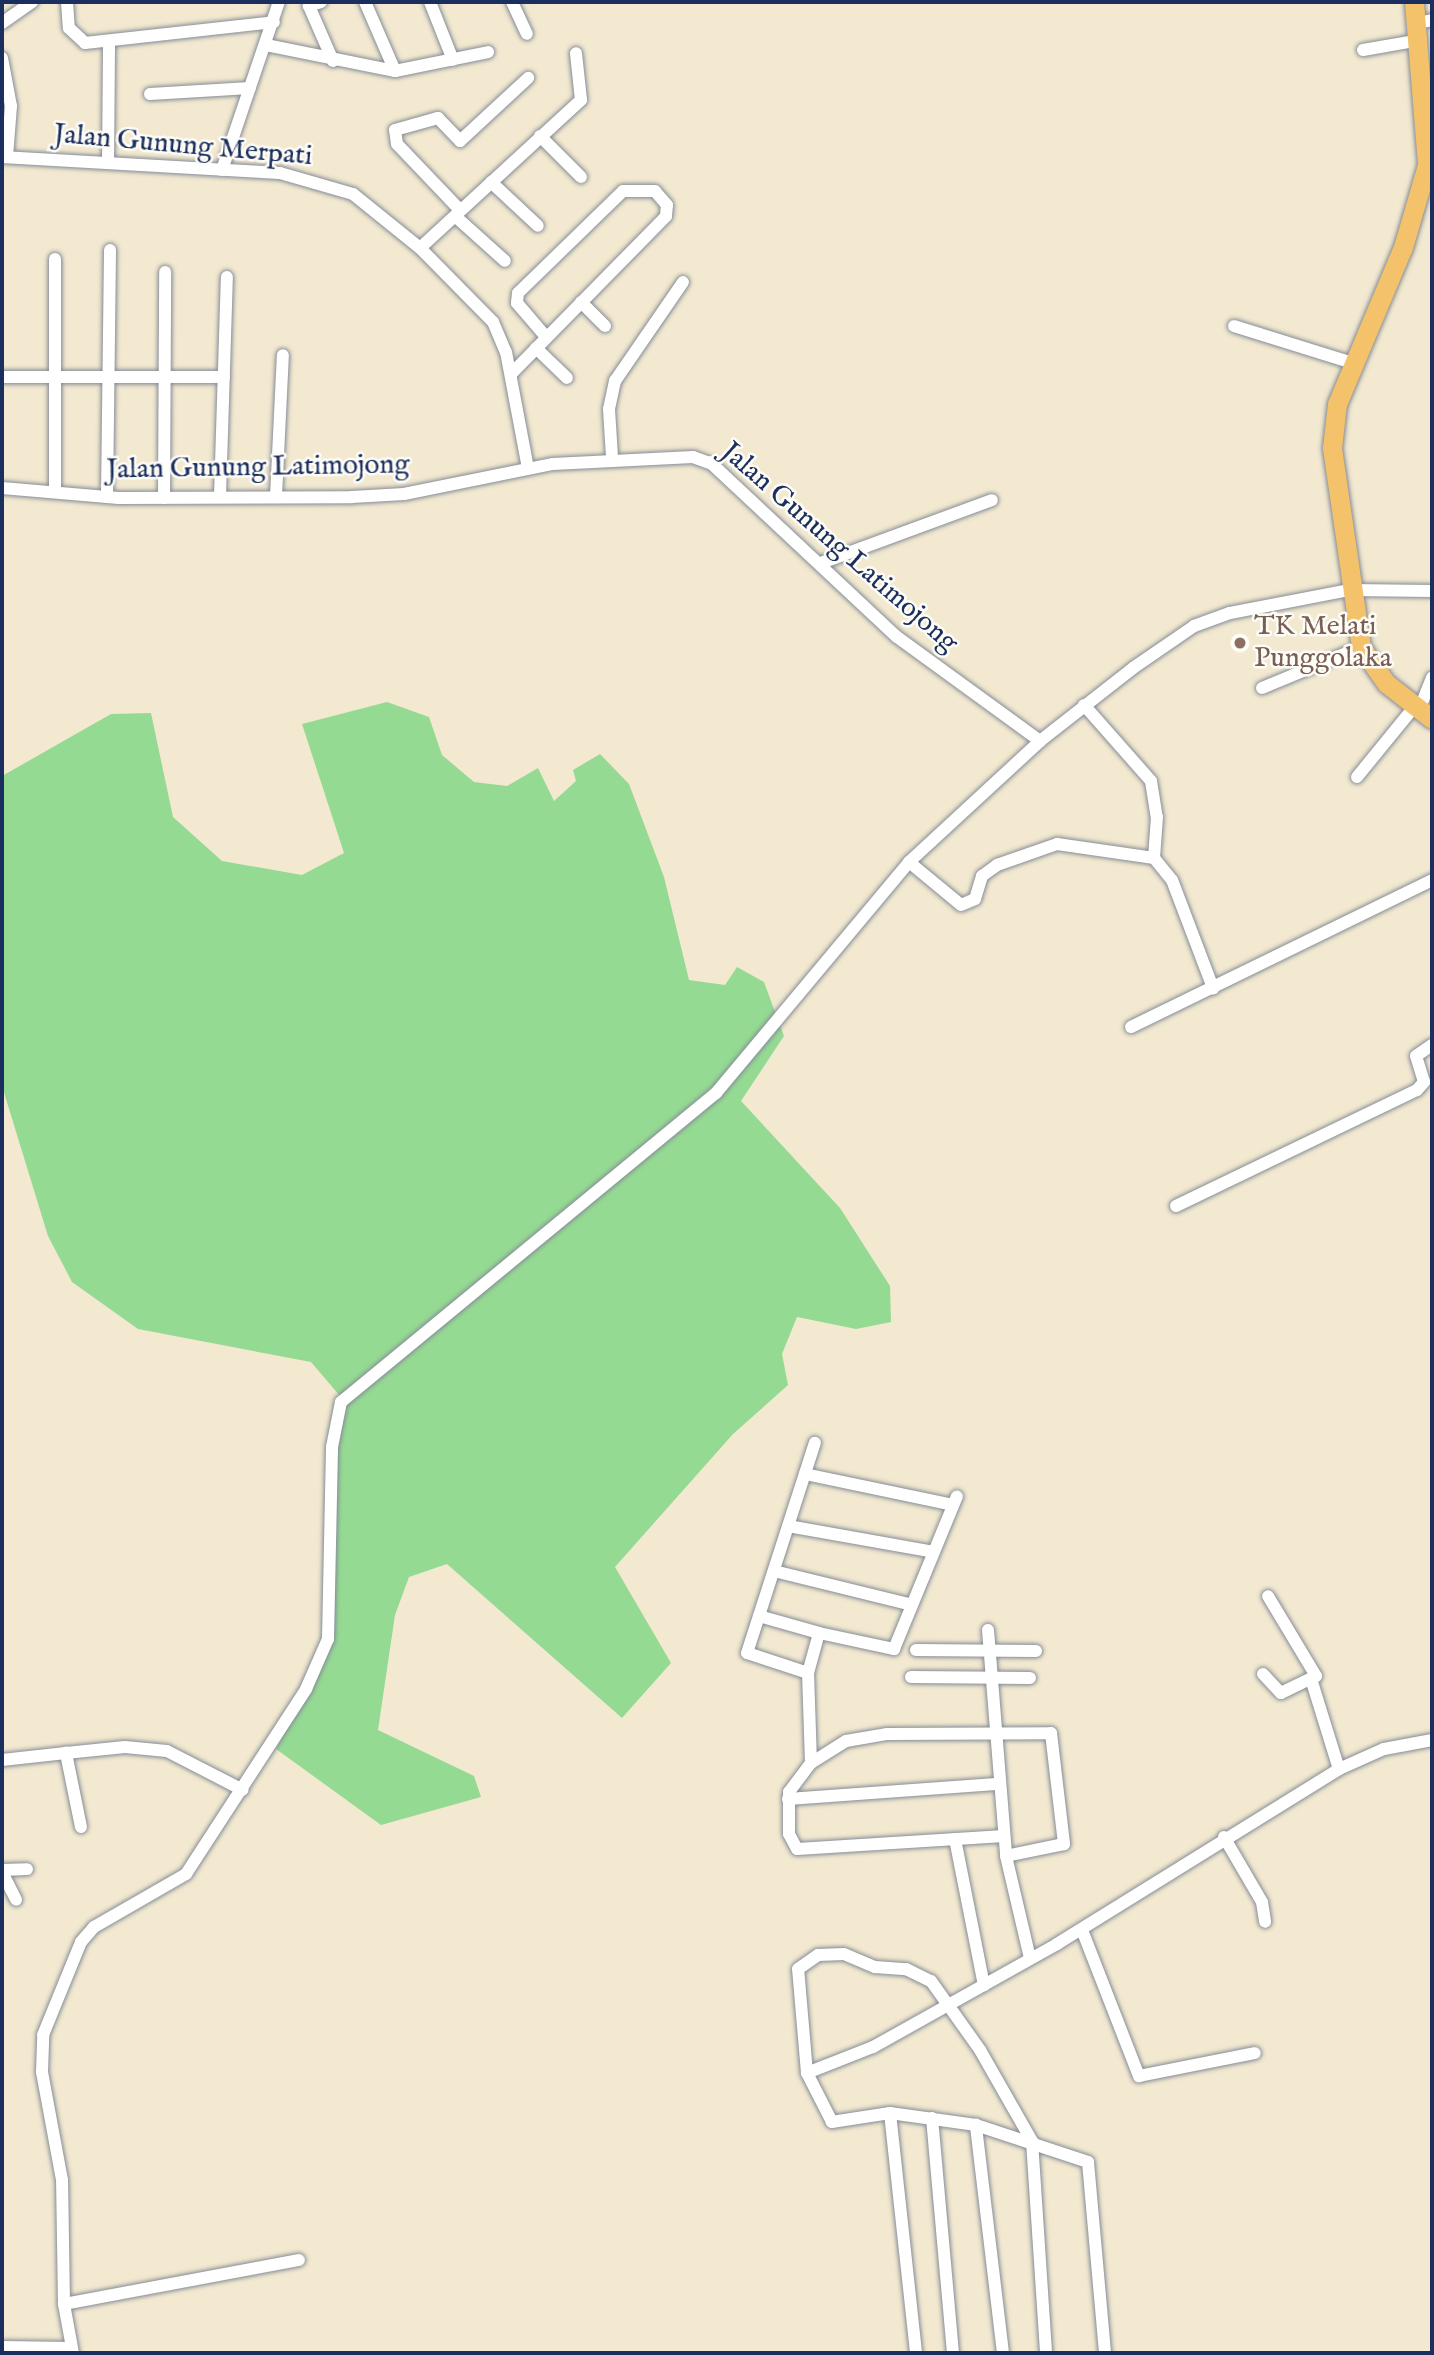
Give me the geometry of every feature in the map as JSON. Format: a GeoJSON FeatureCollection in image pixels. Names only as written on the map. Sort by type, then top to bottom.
{"type":"FeatureCollection","features":[{"type":"Feature","properties":{"kind":"highway"},"geometry":{"type":"LineString","coordinates":[[1414,2],[1423,28],[1430,150],[1417,208],[1353,363],[1332,439],[1350,590],[1362,647],[1386,683],[1422,712]]}},
{"type":"Feature","properties":{"kind":"street"},"geometry":{"type":"LineString","coordinates":[[2,23],[33,2]]}},
{"type":"Feature","properties":{"kind":"street"},"geometry":{"type":"LineString","coordinates":[[67,2],[75,38],[109,41],[274,22]]}},
{"type":"Feature","properties":{"kind":"street"},"geometry":{"type":"LineString","coordinates":[[222,170],[279,2]]}},
{"type":"Feature","properties":{"kind":"street"},"geometry":{"type":"LineString","coordinates":[[365,2],[395,71]]}},
{"type":"Feature","properties":{"kind":"street"},"geometry":{"type":"LineString","coordinates":[[430,2],[453,60]]}},
{"type":"Feature","properties":{"kind":"street"},"geometry":{"type":"LineString","coordinates":[[512,2],[527,34]]}},
{"type":"Feature","properties":{"kind":"street"},"geometry":{"type":"LineString","coordinates":[[312,3],[333,61]]}},
{"type":"Feature","properties":{"kind":"street"},"geometry":{"type":"LineString","coordinates":[[1363,50],[1423,28]]}},
{"type":"Feature","properties":{"kind":"street"},"geometry":{"type":"LineString","coordinates":[[108,163],[109,41]]}},
{"type":"Feature","properties":{"kind":"street"},"geometry":{"type":"LineString","coordinates":[[266,45],[333,61],[395,71],[488,52]]}},
{"type":"Feature","properties":{"kind":"street"},"geometry":{"type":"LineString","coordinates":[[421,248],[584,96],[576,53]]}},
{"type":"Feature","properties":{"kind":"street"},"geometry":{"type":"LineString","coordinates":[[2,58],[11,106],[5,157]]}},
{"type":"Feature","properties":{"kind":"street"},"geometry":{"type":"LineString","coordinates":[[450,151],[528,78]]}},
{"type":"Feature","properties":{"kind":"street"},"geometry":{"type":"LineString","coordinates":[[150,94],[250,88]]}},
{"type":"Feature","properties":{"kind":"street"},"geometry":{"type":"LineString","coordinates":[[460,141],[433,118],[403,124],[393,137],[457,213],[505,261]]}},
{"type":"Feature","properties":{"kind":"street"},"geometry":{"type":"LineString","coordinates":[[540,136],[581,177]]}},
{"type":"Feature","properties":{"kind":"street","name":"Jalan Gunung Merpati"},"geometry":{"type":"LineString","coordinates":[[5,157],[280,173],[336,186],[421,248],[493,322],[511,374],[528,468]]}},
{"type":"Feature","properties":{"kind":"street"},"geometry":{"type":"LineString","coordinates":[[491,182],[538,226]]}},
{"type":"Feature","properties":{"kind":"street"},"geometry":{"type":"LineString","coordinates":[[511,374],[666,216],[667,205],[655,191],[623,191],[518,293],[517,303],[546,337]]}},
{"type":"Feature","properties":{"kind":"street"},"geometry":{"type":"LineString","coordinates":[[107,497],[110,250]]}},
{"type":"Feature","properties":{"kind":"street"},"geometry":{"type":"LineString","coordinates":[[55,259],[55,490]]}},
{"type":"Feature","properties":{"kind":"street"},"geometry":{"type":"LineString","coordinates":[[164,498],[165,272]]}},
{"type":"Feature","properties":{"kind":"street"},"geometry":{"type":"LineString","coordinates":[[220,496],[227,277]]}},
{"type":"Feature","properties":{"kind":"street"},"geometry":{"type":"LineString","coordinates":[[612,457],[609,409],[615,381],[683,282]]}},
{"type":"Feature","properties":{"kind":"street"},"geometry":{"type":"LineString","coordinates":[[581,302],[605,326]]}},
{"type":"Feature","properties":{"kind":"street"},"geometry":{"type":"LineString","coordinates":[[1234,326],[1353,363]]}},
{"type":"Feature","properties":{"kind":"street"},"geometry":{"type":"LineString","coordinates":[[536,348],[567,378]]}},
{"type":"Feature","properties":{"kind":"street"},"geometry":{"type":"LineString","coordinates":[[276,496],[283,355]]}},
{"type":"Feature","properties":{"kind":"street"},"geometry":{"type":"LineString","coordinates":[[2,377],[224,377]]}},
{"type":"Feature","properties":{"kind":"street","name":"Jalan Gunung Latimojong"},"geometry":{"type":"LineString","coordinates":[[2,488],[55,490],[107,497],[164,498],[404,494],[528,468],[612,457],[692,457],[712,464],[821,563],[897,637],[1040,741]]}},
{"type":"Feature","properties":{"kind":"street"},"geometry":{"type":"LineString","coordinates":[[821,563],[992,500]]}},
{"type":"Feature","properties":{"kind":"street"},"geometry":{"type":"LineString","coordinates":[[2,2347],[72,2351],[64,2304],[62,2179],[42,2072],[43,2035],[85,1936],[186,1874],[243,1790],[306,1689],[328,1639],[332,1447],[341,1402],[716,1093],[909,862],[1040,741],[1084,705],[1203,622],[1350,590],[1432,591]]}},
{"type":"Feature","properties":{"kind":"street"},"geometry":{"type":"LineString","coordinates":[[1262,688],[1362,647]]}},
{"type":"Feature","properties":{"kind":"street"},"geometry":{"type":"LineString","coordinates":[[1357,777],[1422,712],[1432,677]]}},
{"type":"Feature","properties":{"kind":"street"},"geometry":{"type":"LineString","coordinates":[[1084,705],[1151,781],[1157,817],[1154,858]]}},
{"type":"Feature","properties":{"kind":"street"},"geometry":{"type":"LineString","coordinates":[[909,862],[961,905],[975,899],[989,870],[1057,844],[1154,858],[1172,880],[1213,988]]}},
{"type":"Feature","properties":{"kind":"street"},"geometry":{"type":"LineString","coordinates":[[1131,1027],[1432,880]]}},
{"type":"Feature","properties":{"kind":"street"},"geometry":{"type":"LineString","coordinates":[[1176,1206],[1418,1090],[1424,1082],[1416,1056],[1432,1045]]}},
{"type":"Feature","properties":{"kind":"street"},"geometry":{"type":"LineString","coordinates":[[808,1673],[747,1653],[815,1443]]}},
{"type":"Feature","properties":{"kind":"street"},"geometry":{"type":"LineString","coordinates":[[759,1616],[819,1633],[894,1649],[955,1500],[805,1474]]}},
{"type":"Feature","properties":{"kind":"street"},"geometry":{"type":"LineString","coordinates":[[788,1526],[934,1552]]}},
{"type":"Feature","properties":{"kind":"street"},"geometry":{"type":"LineString","coordinates":[[774,1571],[912,1605]]}},
{"type":"Feature","properties":{"kind":"street"},"geometry":{"type":"LineString","coordinates":[[1268,1596],[1311,1660],[1312,1682],[1339,1769]]}},
{"type":"Feature","properties":{"kind":"street"},"geometry":{"type":"LineString","coordinates":[[988,1630],[1003,1836],[1030,1958]]}},
{"type":"Feature","properties":{"kind":"street"},"geometry":{"type":"LineString","coordinates":[[811,1763],[808,1673],[819,1633]]}},
{"type":"Feature","properties":{"kind":"street"},"geometry":{"type":"LineString","coordinates":[[916,1650],[1036,1651]]}},
{"type":"Feature","properties":{"kind":"street"},"geometry":{"type":"LineString","coordinates":[[1263,1674],[1281,1693],[1312,1682]]}},
{"type":"Feature","properties":{"kind":"street"},"geometry":{"type":"LineString","coordinates":[[911,1677],[1030,1678]]}},
{"type":"Feature","properties":{"kind":"street"},"geometry":{"type":"LineString","coordinates":[[1003,1836],[797,1849],[789,1834],[788,1799],[811,1763],[846,1741],[887,1734],[1051,1733],[1064,1844],[1006,1856]]}},
{"type":"Feature","properties":{"kind":"street"},"geometry":{"type":"LineString","coordinates":[[807,2073],[852,2057],[1082,1930],[1224,1837],[1339,1769],[1384,1749],[1432,1740]]}},
{"type":"Feature","properties":{"kind":"street"},"geometry":{"type":"LineString","coordinates":[[2,1760],[125,1747],[167,1751],[243,1790]]}},
{"type":"Feature","properties":{"kind":"street"},"geometry":{"type":"LineString","coordinates":[[66,1753],[81,1827]]}},
{"type":"Feature","properties":{"kind":"street"},"geometry":{"type":"LineString","coordinates":[[788,1799],[999,1784]]}},
{"type":"Feature","properties":{"kind":"street"},"geometry":{"type":"LineString","coordinates":[[1224,1837],[1262,1902],[1265,1922]]}},
{"type":"Feature","properties":{"kind":"street"},"geometry":{"type":"LineString","coordinates":[[955,1839],[984,1985]]}},
{"type":"Feature","properties":{"kind":"street"},"geometry":{"type":"LineString","coordinates":[[16,1900],[2,1871],[27,1869]]}},
{"type":"Feature","properties":{"kind":"street"},"geometry":{"type":"LineString","coordinates":[[1082,1930],[1139,2076],[1255,2053]]}},
{"type":"Feature","properties":{"kind":"street"},"geometry":{"type":"LineString","coordinates":[[1046,2353],[1032,2141],[949,2005],[931,1981],[906,1969],[875,1967],[844,1954],[818,1955],[798,1969],[807,2073],[832,2122],[890,2113],[932,2118],[976,2125],[1032,2141],[1088,2162],[1105,2353]]}},
{"type":"Feature","properties":{"kind":"street"},"geometry":{"type":"LineString","coordinates":[[890,2113],[916,2353]]}},
{"type":"Feature","properties":{"kind":"street"},"geometry":{"type":"LineString","coordinates":[[932,2118],[953,2353]]}},
{"type":"Feature","properties":{"kind":"street"},"geometry":{"type":"LineString","coordinates":[[976,2125],[1003,2353]]}},
{"type":"Feature","properties":{"kind":"street"},"geometry":{"type":"LineString","coordinates":[[64,2304],[299,2260]]}},
{"type":"Feature","properties":{"kind":"green space"},"geometry":{"type":"Polygon","coordinates":[[[387,702],[429,717],[442,755],[474,782],[507,786],[538,768],[554,801],[576,781],[573,770],[600,754],[629,784],[664,877],[689,980],[725,985],[737,967],[764,982],[784,1036],[741,1101],[840,1208],[890,1286],[891,1322],[856,1329],[797,1317],[782,1354],[788,1385],[733,1434],[615,1567],[671,1663],[622,1718],[447,1564],[409,1577],[395,1615],[378,1730],[474,1776],[481,1797],[381,1825],[276,1749],[333,1639],[337,1447],[346,1403],[311,1362],[138,1329],[72,1282],[48,1236],[2,1086],[2,776],[111,714],[151,713],[173,817],[222,861],[302,875],[344,853],[302,724],[387,702]]]}},
{"type":"Feature","properties":{"kind":"place","name":"TK Melati Punggolaka"},"geometry":{"type":"Point","coordinates":[1240,643]}}]}
